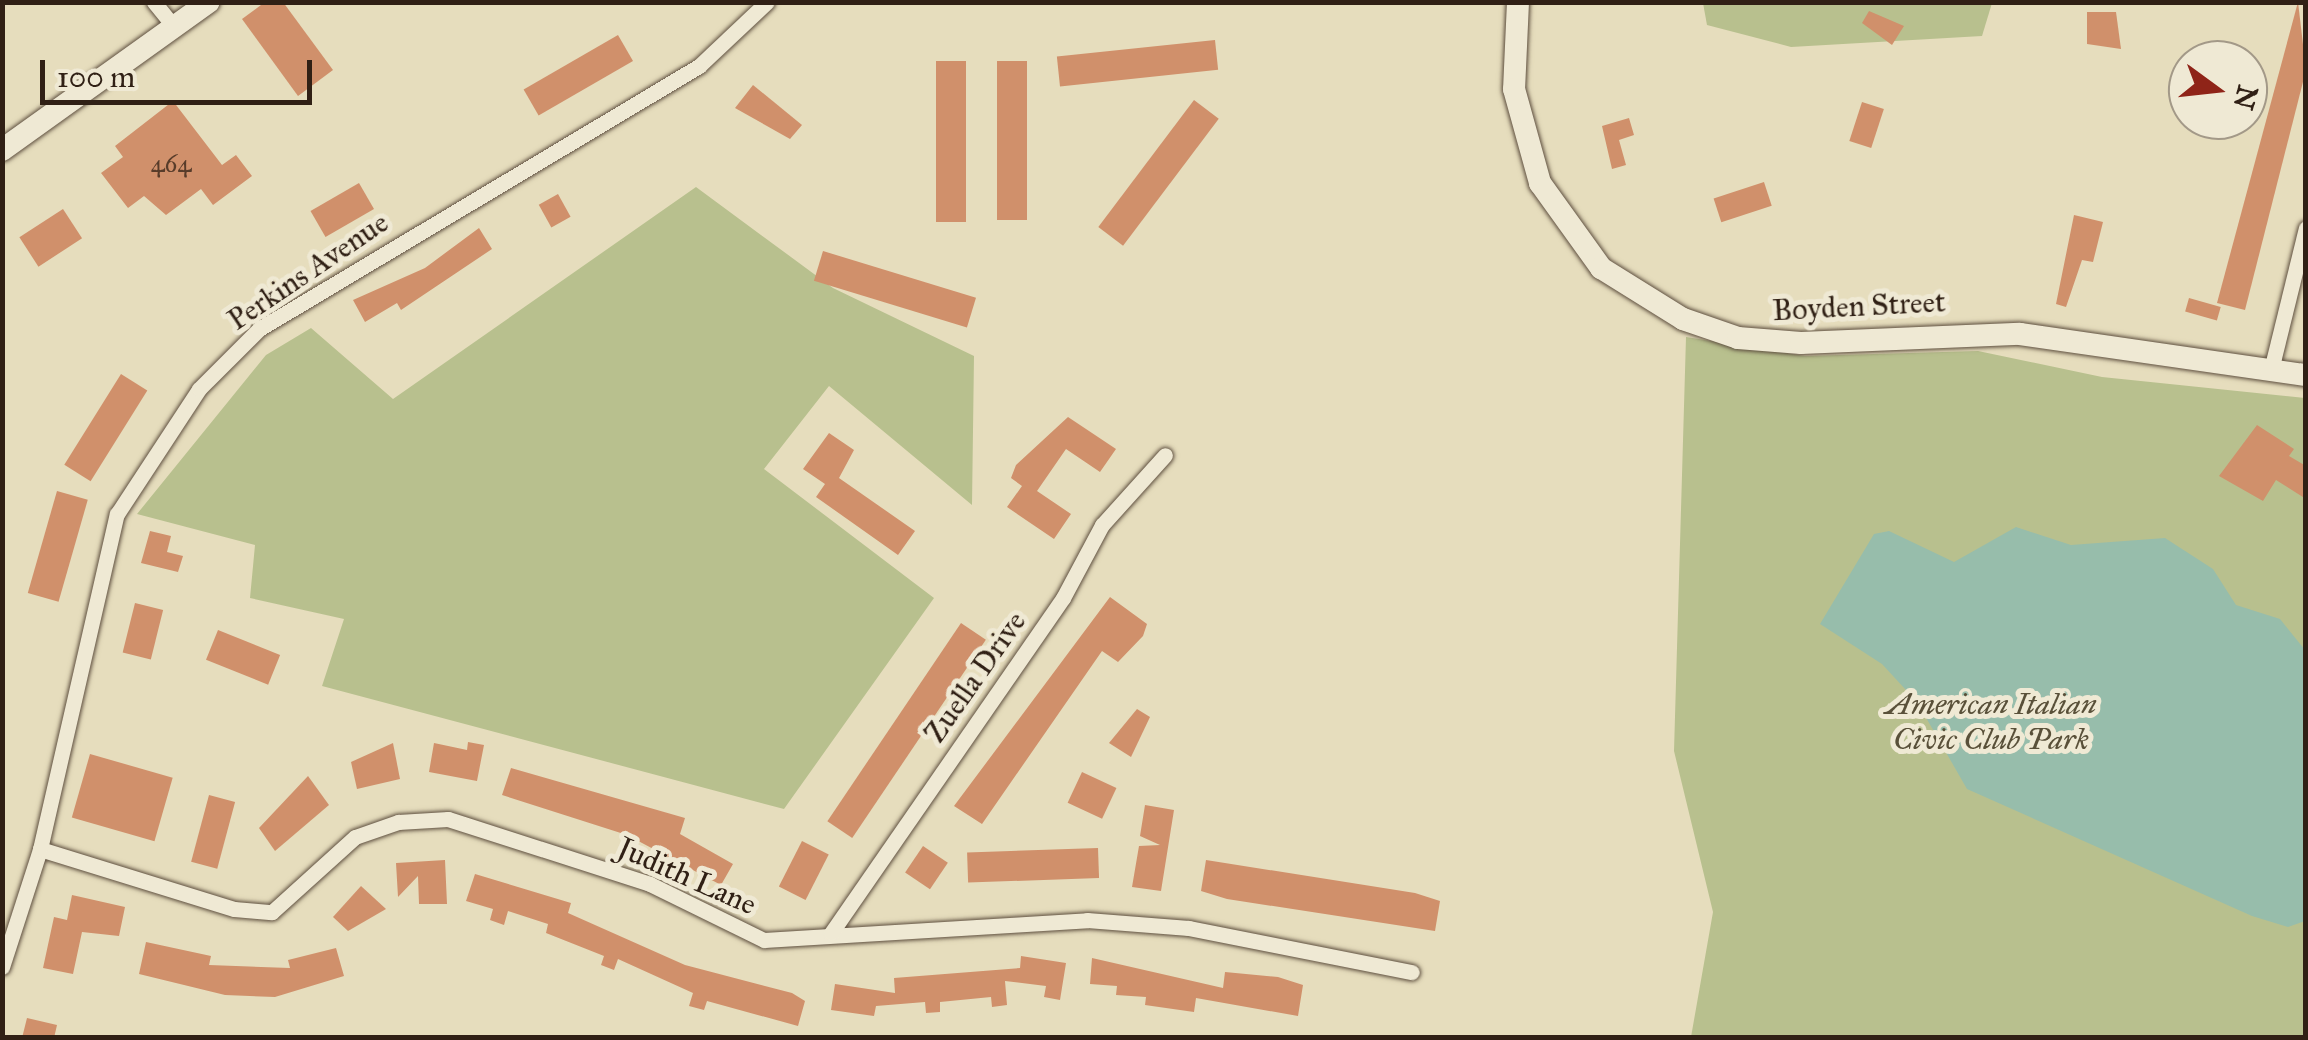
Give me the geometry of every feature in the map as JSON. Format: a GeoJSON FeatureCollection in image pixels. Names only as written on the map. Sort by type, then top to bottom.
{"type":"FeatureCollection","features":[{"type":"Feature","properties":{"kind":"street"},"geometry":{"type":"LineString","coordinates":[[154,2],[174,27]]}},
{"type":"Feature","properties":{"kind":"street"},"geometry":{"type":"LineString","coordinates":[[2,150],[208,2]]}},
{"type":"Feature","properties":{"kind":"street","name":"Perkins Avenue"},"geometry":{"type":"LineString","coordinates":[[2,966],[40,849],[118,514],[199,389],[259,329],[699,66],[767,2]]}},
{"type":"Feature","properties":{"kind":"street","name":"Boyden Street"},"geometry":{"type":"LineString","coordinates":[[1518,2],[1514,88],[1540,184],[1602,268],[1683,320],[1738,338],[1801,344],[1968,330],[2306,375]]}},
{"type":"Feature","properties":{"kind":"street"},"geometry":{"type":"LineString","coordinates":[[2271,370],[2306,228]]}},
{"type":"Feature","properties":{"kind":"street","name":"Zuella Drive"},"geometry":{"type":"LineString","coordinates":[[831,933],[1063,598],[1102,525],[1166,455]]}},
{"type":"Feature","properties":{"kind":"street","name":"Judith Lane"},"geometry":{"type":"LineString","coordinates":[[40,849],[234,910],[272,912],[354,837],[398,822],[448,819],[650,884],[764,940],[831,933],[1106,921],[1190,928],[1412,972]]}},
{"type":"Feature","properties":{"kind":"street"},"geometry":{"type":"LineString","coordinates":[[2,906],[20,911]]}},
{"type":"Feature","properties":{"kind":"green space"},"geometry":{"type":"Polygon","coordinates":[[[1703,3],[1992,3],[1982,36],[1791,47],[1707,25],[1703,3]]]}},
{"type":"Feature","properties":{"kind":"green space"},"geometry":{"type":"Polygon","coordinates":[[[696,187],[833,288],[974,356],[972,505],[829,386],[764,469],[934,598],[784,809],[322,686],[344,619],[250,598],[255,545],[137,514],[266,355],[311,328],[393,399],[696,187]]]}},
{"type":"Feature","properties":{"kind":"green space","name":"American Italian Civic Club Park"},"geometry":{"type":"Polygon","coordinates":[[[1686,337],[1805,356],[1978,351],[2102,377],[2305,398],[2305,1037],[1691,1037],[1713,912],[1674,751],[1686,337]]]}},
{"type":"Feature","properties":{"kind":"shaded area"},"geometry":{"type":"Polygon","coordinates":[[[2016,527],[2071,545],[2165,538],[2213,569],[2236,605],[2280,619],[2305,650],[2305,921],[2288,927],[2252,916],[1967,789],[1917,702],[1882,664],[1820,624],[1874,534],[1889,531],[1954,562],[2016,527]]]}},
{"type":"Feature","properties":{"kind":"building"},"geometry":{"type":"Polygon","coordinates":[[[265,2],[283,2],[333,70],[298,96],[242,19],[265,2]]]}},
{"type":"Feature","properties":{"kind":"building"},"geometry":{"type":"Polygon","coordinates":[[[2298,2],[2306,70],[2245,310],[2217,303],[2261,140],[2268,140],[2268,113],[2298,2]]]}},
{"type":"Feature","properties":{"kind":"building"},"geometry":{"type":"Polygon","coordinates":[[[1869,11],[1904,26],[1892,45],[1862,23],[1869,11]]]}},
{"type":"Feature","properties":{"kind":"building"},"geometry":{"type":"Polygon","coordinates":[[[2087,12],[2116,12],[2121,49],[2087,44],[2087,12]]]}},
{"type":"Feature","properties":{"kind":"building"},"geometry":{"type":"Polygon","coordinates":[[[618,35],[633,61],[539,115],[524,90],[618,35]]]}},
{"type":"Feature","properties":{"kind":"building"},"geometry":{"type":"Polygon","coordinates":[[[1215,40],[1218,70],[1060,86],[1057,57],[1215,40]]]}},
{"type":"Feature","properties":{"kind":"building"},"geometry":{"type":"Polygon","coordinates":[[[936,61],[966,61],[966,222],[936,222],[936,61]]]}},
{"type":"Feature","properties":{"kind":"building"},"geometry":{"type":"Polygon","coordinates":[[[997,61],[1027,61],[1027,220],[997,220],[997,61]]]}},
{"type":"Feature","properties":{"kind":"building"},"geometry":{"type":"Polygon","coordinates":[[[753,85],[802,125],[790,139],[735,108],[753,85]]]}},
{"type":"Feature","properties":{"kind":"building"},"geometry":{"type":"Polygon","coordinates":[[[1194,100],[1219,119],[1123,246],[1098,227],[1194,100]]]}},
{"type":"Feature","properties":{"kind":"building"},"geometry":{"type":"Polygon","coordinates":[[[173,101],[222,165],[236,155],[252,176],[213,205],[201,189],[166,215],[144,196],[128,208],[101,173],[123,157],[115,146],[173,101]]]}},
{"type":"Feature","properties":{"kind":"building"},"geometry":{"type":"Polygon","coordinates":[[[1862,102],[1884,109],[1871,148],[1849,141],[1862,102]]]}},
{"type":"Feature","properties":{"kind":"building"},"geometry":{"type":"Polygon","coordinates":[[[1629,118],[1634,135],[1619,140],[1626,165],[1612,169],[1602,126],[1629,118]]]}},
{"type":"Feature","properties":{"kind":"building"},"geometry":{"type":"Polygon","coordinates":[[[1764,182],[1772,206],[1721,222],[1714,198],[1764,182]]]}},
{"type":"Feature","properties":{"kind":"building"},"geometry":{"type":"Polygon","coordinates":[[[359,183],[374,209],[326,237],[311,211],[359,183]]]}},
{"type":"Feature","properties":{"kind":"building"},"geometry":{"type":"Polygon","coordinates":[[[558,194],[571,217],[551,227],[539,205],[558,194]]]}},
{"type":"Feature","properties":{"kind":"building"},"geometry":{"type":"Polygon","coordinates":[[[63,209],[82,238],[38,267],[19,237],[63,209]]]}},
{"type":"Feature","properties":{"kind":"building"},"geometry":{"type":"Polygon","coordinates":[[[2074,215],[2103,222],[2093,262],[2082,260],[2066,307],[2056,304],[2074,215]]]}},
{"type":"Feature","properties":{"kind":"building"},"geometry":{"type":"Polygon","coordinates":[[[479,228],[492,249],[401,310],[397,303],[365,322],[353,300],[425,268],[479,228]]]}},
{"type":"Feature","properties":{"kind":"building"},"geometry":{"type":"Polygon","coordinates":[[[823,251],[976,298],[967,327],[814,281],[823,251]]]}},
{"type":"Feature","properties":{"kind":"building"},"geometry":{"type":"Polygon","coordinates":[[[2189,298],[2221,307],[2217,321],[2185,311],[2189,298]]]}},
{"type":"Feature","properties":{"kind":"building"},"geometry":{"type":"Polygon","coordinates":[[[121,374],[147,390],[91,481],[64,465],[121,374]]]}},
{"type":"Feature","properties":{"kind":"building"},"geometry":{"type":"Polygon","coordinates":[[[1068,417],[1116,449],[1100,472],[1066,449],[1037,491],[1071,514],[1054,539],[1007,507],[1022,486],[1011,478],[1016,465],[1068,417]]]}},
{"type":"Feature","properties":{"kind":"building"},"geometry":{"type":"Polygon","coordinates":[[[2257,425],[2294,449],[2289,456],[2306,466],[2306,499],[2276,480],[2263,501],[2219,476],[2257,425]]]}},
{"type":"Feature","properties":{"kind":"building"},"geometry":{"type":"Polygon","coordinates":[[[829,433],[854,450],[839,478],[915,531],[898,555],[816,497],[825,484],[803,469],[829,433]]]}},
{"type":"Feature","properties":{"kind":"building"},"geometry":{"type":"Polygon","coordinates":[[[57,491],[88,500],[59,602],[28,593],[57,491]]]}},
{"type":"Feature","properties":{"kind":"building"},"geometry":{"type":"Polygon","coordinates":[[[150,531],[171,536],[167,552],[183,556],[178,572],[141,563],[150,531]]]}},
{"type":"Feature","properties":{"kind":"building"},"geometry":{"type":"Polygon","coordinates":[[[1110,597],[1147,624],[1143,636],[1118,662],[1102,651],[982,824],[954,806],[1110,597]]]}},
{"type":"Feature","properties":{"kind":"building"},"geometry":{"type":"Polygon","coordinates":[[[135,603],[163,610],[151,660],[123,652],[135,603]]]}},
{"type":"Feature","properties":{"kind":"building"},"geometry":{"type":"Polygon","coordinates":[[[961,623],[986,640],[852,838],[827,821],[961,623]]]}},
{"type":"Feature","properties":{"kind":"building"},"geometry":{"type":"Polygon","coordinates":[[[218,630],[280,655],[268,685],[206,660],[218,630]]]}},
{"type":"Feature","properties":{"kind":"building"},"geometry":{"type":"Polygon","coordinates":[[[1137,709],[1150,717],[1131,757],[1109,743],[1137,709]]]}},
{"type":"Feature","properties":{"kind":"building"},"geometry":{"type":"Polygon","coordinates":[[[468,742],[484,745],[477,781],[429,772],[434,743],[467,750],[468,742]]]}},
{"type":"Feature","properties":{"kind":"building"},"geometry":{"type":"Polygon","coordinates":[[[393,743],[400,779],[357,789],[351,762],[393,743]]]}},
{"type":"Feature","properties":{"kind":"building"},"geometry":{"type":"Polygon","coordinates":[[[90,754],[173,778],[154,841],[72,817],[90,754]]]}},
{"type":"Feature","properties":{"kind":"building"},"geometry":{"type":"Polygon","coordinates":[[[511,768],[685,818],[680,834],[733,864],[721,885],[627,835],[502,795],[511,768]]]}},
{"type":"Feature","properties":{"kind":"building"},"geometry":{"type":"Polygon","coordinates":[[[1082,772],[1116,788],[1102,819],[1068,803],[1082,772]]]}},
{"type":"Feature","properties":{"kind":"building"},"geometry":{"type":"Polygon","coordinates":[[[308,776],[329,805],[275,851],[259,828],[308,776]]]}},
{"type":"Feature","properties":{"kind":"building"},"geometry":{"type":"Polygon","coordinates":[[[209,795],[235,802],[217,869],[191,862],[209,795]]]}},
{"type":"Feature","properties":{"kind":"building"},"geometry":{"type":"Polygon","coordinates":[[[1145,805],[1174,810],[1161,891],[1132,887],[1139,846],[1160,845],[1140,836],[1145,805]]]}},
{"type":"Feature","properties":{"kind":"building"},"geometry":{"type":"Polygon","coordinates":[[[802,841],[829,855],[806,900],[779,886],[802,841]]]}},
{"type":"Feature","properties":{"kind":"building"},"geometry":{"type":"Polygon","coordinates":[[[923,846],[948,863],[930,889],[905,873],[923,846]]]}},
{"type":"Feature","properties":{"kind":"building"},"geometry":{"type":"Polygon","coordinates":[[[1098,848],[1099,878],[968,883],[967,853],[1098,848]]]}},
{"type":"Feature","properties":{"kind":"building"},"geometry":{"type":"Polygon","coordinates":[[[445,860],[447,904],[419,904],[418,876],[398,897],[396,863],[445,860]]]}},
{"type":"Feature","properties":{"kind":"building"},"geometry":{"type":"Polygon","coordinates":[[[1206,860],[1415,893],[1440,901],[1435,931],[1227,899],[1201,891],[1206,860]]]}},
{"type":"Feature","properties":{"kind":"building"},"geometry":{"type":"Polygon","coordinates":[[[475,874],[571,903],[568,913],[685,965],[792,993],[805,1001],[798,1026],[707,1001],[704,1010],[689,1006],[693,993],[618,959],[614,970],[601,965],[604,956],[546,933],[548,924],[508,911],[504,925],[490,920],[493,909],[466,901],[475,874]]]}},
{"type":"Feature","properties":{"kind":"building"},"geometry":{"type":"Polygon","coordinates":[[[361,886],[386,909],[348,931],[333,917],[361,886]]]}},
{"type":"Feature","properties":{"kind":"building"},"geometry":{"type":"Polygon","coordinates":[[[72,895],[125,907],[119,936],[82,932],[73,974],[43,968],[54,917],[67,920],[72,895]]]}},
{"type":"Feature","properties":{"kind":"building"},"geometry":{"type":"Polygon","coordinates":[[[146,942],[211,956],[209,965],[290,968],[288,960],[336,948],[344,976],[275,997],[225,995],[139,974],[146,942]]]}},
{"type":"Feature","properties":{"kind":"building"},"geometry":{"type":"Polygon","coordinates":[[[1021,956],[1066,963],[1060,1000],[1044,997],[1046,986],[1005,981],[1007,1005],[992,1007],[991,997],[940,1002],[940,1012],[926,1013],[925,1002],[876,1006],[874,1016],[831,1010],[835,984],[895,993],[894,978],[1020,968],[1021,956]]]}},
{"type":"Feature","properties":{"kind":"building"},"geometry":{"type":"Polygon","coordinates":[[[1092,958],[1223,988],[1225,972],[1278,977],[1303,985],[1298,1016],[1196,998],[1194,1012],[1145,1005],[1146,997],[1116,995],[1117,986],[1090,984],[1092,958]]]}},
{"type":"Feature","properties":{"kind":"building"},"geometry":{"type":"Polygon","coordinates":[[[27,1018],[57,1025],[54,1038],[22,1038],[27,1018]]]}}]}
